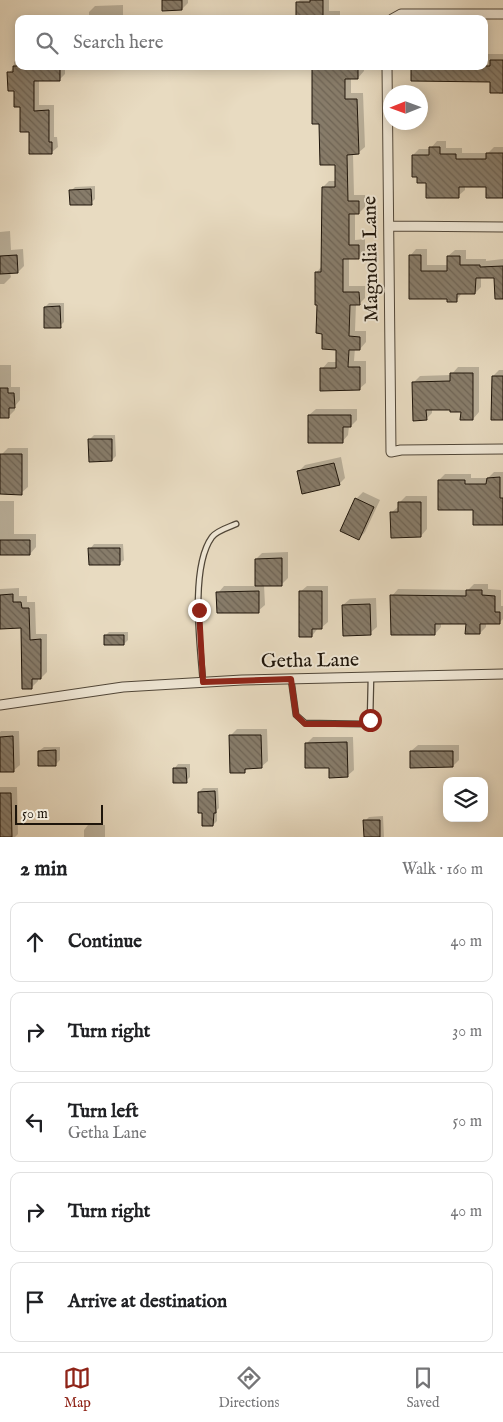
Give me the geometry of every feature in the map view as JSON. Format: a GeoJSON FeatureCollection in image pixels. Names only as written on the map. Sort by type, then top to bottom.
{"type":"FeatureCollection","features":[{"type":"Feature","properties":{"kind":"street"},"geometry":{"type":"LineString","coordinates":[[399,15],[503,14]]}},
{"type":"Feature","properties":{"kind":"street","name":"Magnolia Lane"},"geometry":{"type":"LineString","coordinates":[[387,70],[391,452],[401,450],[503,449]]}},
{"type":"Feature","properties":{"kind":"street"},"geometry":{"type":"LineString","coordinates":[[389,226],[503,227]]}},
{"type":"Feature","properties":{"kind":"street","name":"Getha Lane"},"geometry":{"type":"LineString","coordinates":[[0,705],[123,687],[203,682],[503,674]]}},
{"type":"Feature","properties":{"kind":"lane"},"geometry":{"type":"LineString","coordinates":[[203,682],[200,643],[200,568],[203,555],[213,535],[236,524]]}},
{"type":"Feature","properties":{"kind":"lane"},"geometry":{"type":"LineString","coordinates":[[291,679],[296,715],[305,724],[363,724],[370,720],[371,677]]}},
{"type":"Feature","properties":{"kind":"building"},"geometry":{"type":"Polygon","coordinates":[[[162,0],[182,0],[182,10],[162,11],[162,0]]]}},
{"type":"Feature","properties":{"kind":"building"},"geometry":{"type":"Polygon","coordinates":[[[310,0],[323,0],[323,15],[296,15],[296,2],[310,2],[310,0]]]}},
{"type":"Feature","properties":{"kind":"building"},"geometry":{"type":"Polygon","coordinates":[[[490,60],[503,60],[503,93],[490,93],[490,82],[411,81],[411,70],[488,70],[488,66],[490,66],[490,60]]]}},
{"type":"Feature","properties":{"kind":"building"},"geometry":{"type":"Polygon","coordinates":[[[13,66],[15,66],[15,70],[60,70],[60,81],[34,81],[34,111],[49,110],[49,142],[52,142],[52,154],[29,154],[29,132],[20,132],[20,107],[14,107],[14,91],[8,91],[7,72],[13,72],[13,66]]]}},
{"type":"Feature","properties":{"kind":"building"},"geometry":{"type":"Polygon","coordinates":[[[312,70],[358,70],[358,79],[345,79],[345,99],[357,99],[359,154],[347,155],[348,201],[359,201],[359,214],[349,214],[349,245],[359,245],[359,259],[343,259],[343,292],[359,292],[360,305],[350,305],[349,336],[360,337],[360,350],[349,350],[348,367],[360,367],[360,390],[320,391],[320,368],[336,368],[336,350],[322,349],[322,334],[316,333],[317,305],[315,305],[315,272],[321,272],[322,187],[335,187],[335,165],[320,165],[319,124],[312,124],[312,70]]]}},
{"type":"Feature","properties":{"kind":"building"},"geometry":{"type":"Polygon","coordinates":[[[429,147],[440,147],[440,154],[456,154],[456,159],[486,159],[486,153],[503,153],[503,198],[486,198],[486,187],[459,187],[459,198],[426,198],[426,183],[417,183],[417,177],[412,177],[412,155],[429,155],[429,147]]]}},
{"type":"Feature","properties":{"kind":"building"},"geometry":{"type":"Polygon","coordinates":[[[91,189],[92,205],[70,205],[69,190],[91,189]]]}},
{"type":"Feature","properties":{"kind":"building"},"geometry":{"type":"Polygon","coordinates":[[[17,255],[18,273],[0,274],[0,256],[17,255]]]}},
{"type":"Feature","properties":{"kind":"building"},"geometry":{"type":"Polygon","coordinates":[[[409,255],[421,255],[421,271],[447,271],[447,256],[460,256],[460,265],[480,265],[480,267],[503,266],[503,299],[495,299],[494,278],[476,278],[475,294],[457,294],[457,302],[447,302],[447,299],[409,299],[409,255]]]}},
{"type":"Feature","properties":{"kind":"building"},"geometry":{"type":"Polygon","coordinates":[[[60,306],[61,328],[44,328],[44,307],[60,306]]]}},
{"type":"Feature","properties":{"kind":"building"},"geometry":{"type":"Polygon","coordinates":[[[450,373],[473,373],[473,420],[460,420],[461,412],[426,410],[427,420],[413,421],[412,382],[450,381],[450,373]]]}},
{"type":"Feature","properties":{"kind":"building"},"geometry":{"type":"Polygon","coordinates":[[[492,376],[503,376],[503,420],[491,420],[492,376]]]}},
{"type":"Feature","properties":{"kind":"building"},"geometry":{"type":"Polygon","coordinates":[[[0,388],[8,388],[8,393],[14,393],[15,408],[9,408],[9,418],[0,418],[0,388]]]}},
{"type":"Feature","properties":{"kind":"building"},"geometry":{"type":"Polygon","coordinates":[[[308,415],[351,415],[351,427],[343,427],[343,443],[308,443],[308,415]]]}},
{"type":"Feature","properties":{"kind":"building"},"geometry":{"type":"Polygon","coordinates":[[[88,439],[112,439],[112,461],[89,462],[88,439]]]}},
{"type":"Feature","properties":{"kind":"building"},"geometry":{"type":"Polygon","coordinates":[[[0,454],[22,454],[22,495],[0,494],[0,454]]]}},
{"type":"Feature","properties":{"kind":"building"},"geometry":{"type":"Polygon","coordinates":[[[334,463],[340,485],[302,494],[297,471],[334,463]]]}},
{"type":"Feature","properties":{"kind":"building"},"geometry":{"type":"Polygon","coordinates":[[[500,477],[500,498],[503,498],[503,525],[473,525],[473,510],[438,510],[438,480],[465,480],[465,484],[486,484],[487,478],[500,477]]]}},
{"type":"Feature","properties":{"kind":"building"},"geometry":{"type":"Polygon","coordinates":[[[355,498],[374,507],[359,540],[340,531],[355,498]]]}},
{"type":"Feature","properties":{"kind":"building"},"geometry":{"type":"Polygon","coordinates":[[[398,502],[421,502],[421,537],[391,538],[390,512],[398,512],[398,502]]]}},
{"type":"Feature","properties":{"kind":"building"},"geometry":{"type":"Polygon","coordinates":[[[0,540],[30,540],[30,555],[0,555],[0,540]]]}},
{"type":"Feature","properties":{"kind":"building"},"geometry":{"type":"Polygon","coordinates":[[[88,548],[120,548],[120,565],[89,565],[88,548]]]}},
{"type":"Feature","properties":{"kind":"building"},"geometry":{"type":"Polygon","coordinates":[[[282,558],[282,586],[255,586],[255,559],[282,558]]]}},
{"type":"Feature","properties":{"kind":"building"},"geometry":{"type":"Polygon","coordinates":[[[466,590],[482,590],[482,595],[495,596],[495,612],[500,612],[500,624],[480,624],[480,634],[465,634],[466,624],[435,624],[435,635],[391,635],[390,595],[466,596],[466,590]]]}},
{"type":"Feature","properties":{"kind":"building"},"geometry":{"type":"Polygon","coordinates":[[[259,591],[259,613],[217,613],[216,592],[259,591]]]}},
{"type":"Feature","properties":{"kind":"building"},"geometry":{"type":"Polygon","coordinates":[[[299,591],[322,591],[322,629],[312,629],[312,637],[299,637],[299,591]]]}},
{"type":"Feature","properties":{"kind":"building"},"geometry":{"type":"Polygon","coordinates":[[[13,594],[13,602],[21,602],[22,608],[29,608],[30,640],[41,639],[41,679],[32,679],[32,689],[22,689],[21,628],[0,629],[0,595],[13,594]]]}},
{"type":"Feature","properties":{"kind":"building"},"geometry":{"type":"Polygon","coordinates":[[[370,604],[371,635],[343,636],[342,605],[370,604]]]}},
{"type":"Feature","properties":{"kind":"building"},"geometry":{"type":"Polygon","coordinates":[[[104,635],[124,635],[124,645],[104,645],[104,635]]]}},
{"type":"Feature","properties":{"kind":"building"},"geometry":{"type":"Polygon","coordinates":[[[229,735],[261,735],[262,768],[245,769],[245,773],[230,773],[229,735]]]}},
{"type":"Feature","properties":{"kind":"building"},"geometry":{"type":"Polygon","coordinates":[[[13,736],[14,772],[0,772],[0,737],[13,736]]]}},
{"type":"Feature","properties":{"kind":"building"},"geometry":{"type":"Polygon","coordinates":[[[347,742],[348,777],[329,778],[329,768],[305,768],[305,743],[347,742]]]}},
{"type":"Feature","properties":{"kind":"building"},"geometry":{"type":"Polygon","coordinates":[[[56,750],[56,766],[38,766],[38,751],[56,750]]]}},
{"type":"Feature","properties":{"kind":"building"},"geometry":{"type":"Polygon","coordinates":[[[410,751],[453,751],[453,767],[410,768],[410,751]]]}},
{"type":"Feature","properties":{"kind":"building"},"geometry":{"type":"Polygon","coordinates":[[[173,768],[186,768],[187,783],[173,783],[173,768]]]}},
{"type":"Feature","properties":{"kind":"building"},"geometry":{"type":"Polygon","coordinates":[[[215,791],[216,813],[214,813],[213,826],[202,826],[202,813],[198,813],[198,792],[215,791]]]}},
{"type":"Feature","properties":{"kind":"building"},"geometry":{"type":"Polygon","coordinates":[[[0,793],[11,793],[12,837],[0,837],[0,793]]]}},
{"type":"Feature","properties":{"kind":"building"},"geometry":{"type":"Polygon","coordinates":[[[363,820],[380,820],[380,837],[364,837],[363,820]]]}},
{"type":"Feature","properties":{"kind":"route"},"geometry":{"type":"LineString","coordinates":[[199,610],[203,682],[291,679],[296,715],[305,724],[363,724],[370,720]]}}]}
